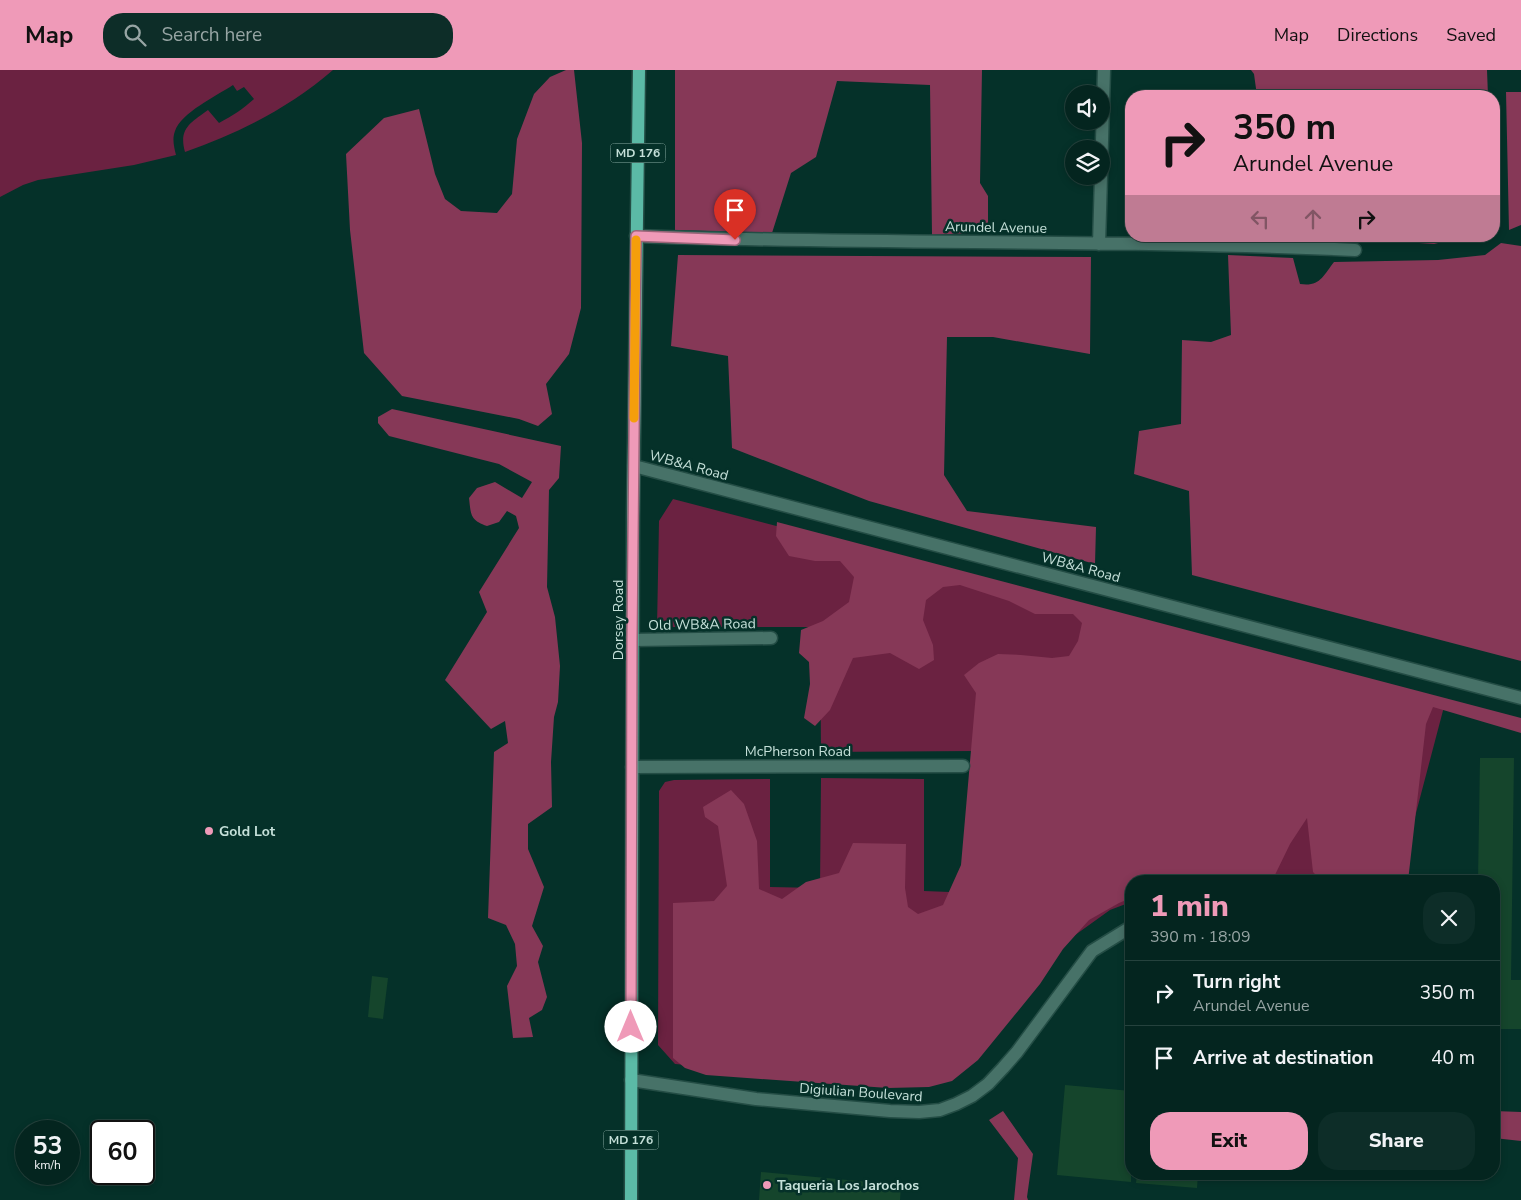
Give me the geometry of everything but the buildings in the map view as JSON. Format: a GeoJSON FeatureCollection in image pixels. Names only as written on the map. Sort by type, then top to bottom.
{"type":"FeatureCollection","features":[{"type":"Feature","properties":{"kind":"main road","name":"Dorsey Road"},"geometry":{"type":"LineString","coordinates":[[631,1200],[632,640],[639,70]]}},
{"type":"Feature","properties":{"kind":"street"},"geometry":{"type":"LineString","coordinates":[[1102,140],[1104,70]]}},
{"type":"Feature","properties":{"kind":"street"},"geometry":{"type":"LineString","coordinates":[[1099,244],[1101,185]]}},
{"type":"Feature","properties":{"kind":"street","name":"Arundel Avenue"},"geometry":{"type":"LineString","coordinates":[[636,236],[735,240],[1246,245],[1355,250]]}},
{"type":"Feature","properties":{"kind":"street","name":"WB&A Road"},"geometry":{"type":"LineString","coordinates":[[634,466],[1521,698]]}},
{"type":"Feature","properties":{"kind":"street","name":"Old WB&A Road"},"geometry":{"type":"LineString","coordinates":[[632,640],[771,638]]}},
{"type":"Feature","properties":{"kind":"street","name":"McPherson Road"},"geometry":{"type":"LineString","coordinates":[[632,767],[963,766]]}},
{"type":"Feature","properties":{"kind":"street","name":"Digiulian Boulevard"},"geometry":{"type":"LineString","coordinates":[[631,1080],[756,1099],[890,1111],[920,1112],[940,1110],[972,1096],[988,1084],[1017,1052],[1092,951],[1125,931]]}},
{"type":"Feature","properties":{"kind":"shaded area"},"geometry":{"type":"Polygon","coordinates":[[[0,70],[333,70],[281,108],[244,128],[205,145],[185,152],[183,137],[188,126],[208,110],[219,123],[242,109],[254,99],[244,87],[237,91],[233,85],[200,105],[184,118],[174,134],[176,155],[134,165],[38,180],[23,185],[0,197],[0,70]]]}},
{"type":"Feature","properties":{"kind":"shaded area"},"geometry":{"type":"Polygon","coordinates":[[[566,70],[574,70],[582,143],[581,308],[569,354],[546,384],[552,414],[538,426],[519,419],[402,396],[364,353],[350,230],[346,154],[384,118],[419,109],[435,174],[445,199],[461,211],[497,213],[512,194],[517,139],[534,94],[550,77],[566,70]]]}},
{"type":"Feature","properties":{"kind":"shaded area"},"geometry":{"type":"Polygon","coordinates":[[[675,70],[982,70],[980,183],[988,196],[988,232],[932,235],[930,85],[837,81],[816,157],[791,173],[772,233],[675,230],[675,70]]]}},
{"type":"Feature","properties":{"kind":"shaded area"},"geometry":{"type":"Polygon","coordinates":[[[1251,70],[1487,70],[1488,90],[1256,90],[1254,74],[1251,70]]]}},
{"type":"Feature","properties":{"kind":"shaded area"},"geometry":{"type":"Polygon","coordinates":[[[1506,92],[1521,92],[1521,225],[1509,230],[1506,92]]]}},
{"type":"Feature","properties":{"kind":"shaded area"},"geometry":{"type":"Polygon","coordinates":[[[1404,242],[1442,242],[1434,244],[1404,242]]]}},
{"type":"Feature","properties":{"kind":"shaded area"},"geometry":{"type":"Polygon","coordinates":[[[1501,243],[1521,246],[1521,661],[1192,575],[1189,491],[1134,474],[1139,431],[1181,424],[1182,340],[1211,342],[1231,335],[1228,255],[1293,258],[1300,284],[1312,284],[1324,276],[1334,262],[1438,260],[1485,255],[1501,243]]]}},
{"type":"Feature","properties":{"kind":"shaded area"},"geometry":{"type":"Polygon","coordinates":[[[678,255],[1091,257],[1090,354],[993,337],[947,337],[944,475],[967,511],[1096,527],[1095,564],[869,501],[732,448],[728,356],[671,346],[678,255]]]}},
{"type":"Feature","properties":{"kind":"shaded area"},"geometry":{"type":"Polygon","coordinates":[[[392,409],[561,446],[559,478],[549,490],[547,587],[555,617],[560,666],[551,762],[552,807],[528,824],[528,849],[544,887],[532,926],[543,946],[538,962],[547,997],[542,1010],[529,1018],[533,1037],[513,1038],[507,986],[517,966],[515,944],[506,925],[488,918],[494,752],[508,743],[505,721],[491,729],[445,680],[487,612],[479,592],[519,528],[516,516],[507,511],[499,522],[487,526],[477,521],[472,516],[469,498],[477,488],[495,482],[522,498],[532,482],[499,464],[389,436],[378,423],[378,417],[392,409]]]}},
{"type":"Feature","properties":{"kind":"shaded area"},"geometry":{"type":"Polygon","coordinates":[[[673,499],[1445,703],[1411,832],[1390,875],[1125,875],[1125,904],[1110,910],[1071,938],[903,1083],[675,1064],[658,1045],[659,791],[665,782],[674,780],[770,779],[770,887],[820,888],[821,778],[924,779],[924,891],[976,893],[976,751],[821,752],[820,627],[657,627],[659,521],[673,499]]]}},
{"type":"Feature","properties":{"kind":"shaded area"},"geometry":{"type":"Polygon","coordinates":[[[777,522],[1521,718],[1521,733],[1433,707],[1426,724],[1409,875],[1316,875],[1313,872],[1307,818],[1290,844],[1275,875],[1125,875],[1125,900],[1089,920],[1063,949],[1040,984],[978,1060],[952,1081],[929,1087],[888,1088],[706,1075],[685,1068],[673,1058],[673,903],[714,901],[727,886],[718,826],[705,817],[703,807],[731,790],[744,804],[757,841],[759,889],[782,899],[806,882],[839,873],[853,843],[906,844],[905,888],[908,907],[918,914],[943,905],[961,865],[976,693],[964,675],[979,663],[998,654],[1052,658],[1069,656],[1078,641],[1082,623],[1073,614],[1035,614],[1009,601],[960,585],[943,587],[926,600],[923,620],[933,645],[934,660],[919,669],[890,653],[853,658],[830,710],[815,726],[804,718],[810,684],[809,662],[799,653],[801,630],[823,621],[849,602],[854,577],[840,561],[815,561],[789,556],[776,536],[777,522]]]}},
{"type":"Feature","properties":{"kind":"shaded area"},"geometry":{"type":"Polygon","coordinates":[[[1003,1111],[1033,1154],[1028,1200],[1014,1200],[1018,1158],[989,1120],[1003,1111]]]}},
{"type":"Feature","properties":{"kind":"shaded area"},"geometry":{"type":"Polygon","coordinates":[[[1500,1111],[1521,1112],[1521,1141],[1500,1139],[1500,1111]]]}},
{"type":"Feature","properties":{"kind":"slow traffic"},"geometry":{"type":"LineString","coordinates":[[634,418],[636,240]]}},
{"type":"Feature","properties":{"kind":"place","name":"Gold Lot"},"geometry":{"type":"Point","coordinates":[209,831]}},
{"type":"Feature","properties":{"kind":"place","name":"Taqueria Los Jarochos"},"geometry":{"type":"Point","coordinates":[767,1185]}},
{"type":"Feature","properties":{"kind":"route"},"geometry":{"type":"LineString","coordinates":[[631,1027],[636,236],[735,240]]}}]}
